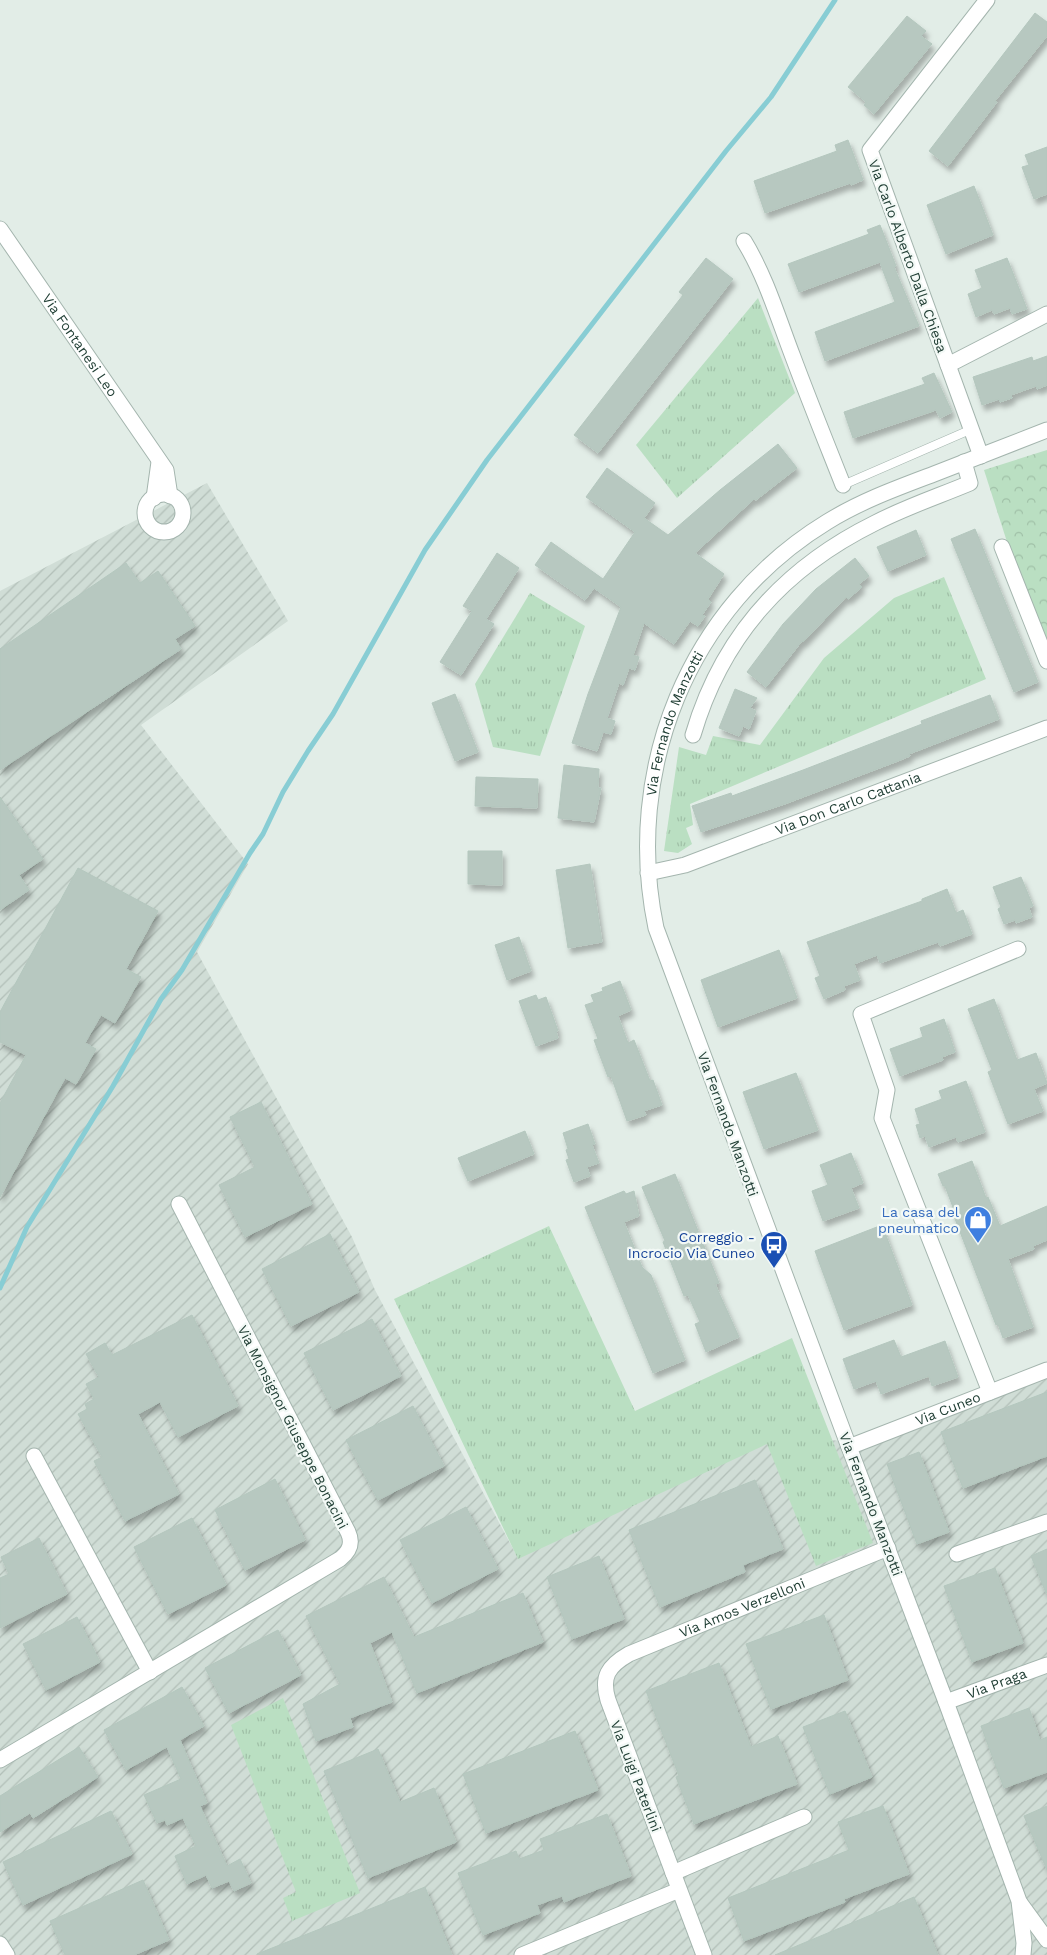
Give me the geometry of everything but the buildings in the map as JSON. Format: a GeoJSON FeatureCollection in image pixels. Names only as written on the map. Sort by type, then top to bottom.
{"type":"FeatureCollection","features":[{"type":"Feature","properties":{"kind":"street","name":"Via Carlo Alberto Dalla Chiesa"},"geometry":{"type":"LineString","coordinates":[[981,456],[870,150],[987,0]]}},
{"type":"Feature","properties":{"kind":"street","name":"Via Fontanesi Leo"},"geometry":{"type":"LineString","coordinates":[[0,229],[166,470],[170,496],[180,504],[183,513],[182,520],[178,526],[168,532],[156,530],[146,520],[145,514],[147,505],[154,498],[159,462]]}},
{"type":"Feature","properties":{"kind":"street"},"geometry":{"type":"LineString","coordinates":[[744,241],[755,258],[843,484]]}},
{"type":"Feature","properties":{"kind":"street"},"geometry":{"type":"LineString","coordinates":[[948,365],[1047,314]]}},
{"type":"Feature","properties":{"kind":"street","name":"Via Fernando Manzotti"},"geometry":{"type":"LineString","coordinates":[[1025,1955],[1019,1901],[656,928],[649,896],[647,837],[656,762],[674,702],[691,668],[726,613],[763,571],[798,541],[822,525],[876,496],[1047,430]]}},
{"type":"Feature","properties":{"kind":"street","name":"Via Fernando Manzotti"},"geometry":{"type":"LineString","coordinates":[[693,735],[701,706],[715,676],[738,637],[793,575],[824,553],[876,522],[970,483],[964,462]]}},
{"type":"Feature","properties":{"kind":"street"},"geometry":{"type":"LineString","coordinates":[[154,498],[163,495],[170,496]]}},
{"type":"Feature","properties":{"kind":"street"},"geometry":{"type":"LineString","coordinates":[[1002,547],[1047,661]]}},
{"type":"Feature","properties":{"kind":"street","name":"Via Don Carlo Cattania"},"geometry":{"type":"LineString","coordinates":[[648,872],[685,865],[1047,728]]}},
{"type":"Feature","properties":{"kind":"street"},"geometry":{"type":"LineString","coordinates":[[990,1392],[882,1118],[887,1090],[861,1014],[1018,949]]}},
{"type":"Feature","properties":{"kind":"street","name":"Via Monsignor Giuseppe Bonacini"},"geometry":{"type":"LineString","coordinates":[[0,1760],[340,1559],[346,1554],[351,1544],[348,1532],[179,1204]]}},
{"type":"Feature","properties":{"kind":"street","name":"Via Cuneo"},"geometry":{"type":"LineString","coordinates":[[849,1447],[1047,1370]]}},
{"type":"Feature","properties":{"kind":"street"},"geometry":{"type":"LineString","coordinates":[[34,1456],[150,1672]]}},
{"type":"Feature","properties":{"kind":"street"},"geometry":{"type":"LineString","coordinates":[[957,1554],[1047,1522]]}},
{"type":"Feature","properties":{"kind":"street","name":"Via Amos Verzelloni"},"geometry":{"type":"LineString","coordinates":[[605,1677],[618,1660],[629,1654],[888,1548]]}},
{"type":"Feature","properties":{"kind":"street","name":"Via Praga"},"geometry":{"type":"LineString","coordinates":[[946,1702],[1047,1665]]}},
{"type":"Feature","properties":{"kind":"street","name":"Via Luigi Paterlini"},"geometry":{"type":"LineString","coordinates":[[605,1677],[604,1688],[608,1700],[704,1955]]}},
{"type":"Feature","properties":{"kind":"street"},"geometry":{"type":"LineString","coordinates":[[673,1873],[804,1817]]}},
{"type":"Feature","properties":{"kind":"street"},"geometry":{"type":"LineString","coordinates":[[522,1955],[679,1890]]}},
{"type":"Feature","properties":{"kind":"street","name":"Via Fernando Manzotti"},"geometry":{"type":"LineString","coordinates":[[1019,1901],[1047,1940]]}},
{"type":"Feature","properties":{"kind":"street"},"geometry":{"type":"LineString","coordinates":[[0,1944],[8,1955]]}},
{"type":"Feature","properties":{"kind":"street"},"geometry":{"type":"LineString","coordinates":[[1025,1955],[1038,1946],[1047,1946]]}},
{"type":"Feature","properties":{"kind":"lane"},"geometry":{"type":"LineString","coordinates":[[843,484],[972,429]]}},
{"type":"Feature","properties":{"kind":"shaded area"},"geometry":{"type":"Polygon","coordinates":[[[207,483],[288,621],[141,725],[248,864],[197,952],[352,1237],[375,1290],[518,1558],[763,1434],[853,1442],[1047,1364],[1047,1955],[0,1955],[0,591],[207,483]]]}},
{"type":"Feature","properties":{"kind":"green space"},"geometry":{"type":"Polygon","coordinates":[[[758,298],[795,393],[677,498],[636,445],[758,298]]]}},
{"type":"Feature","properties":{"kind":"green space"},"geometry":{"type":"Polygon","coordinates":[[[1047,450],[1047,667],[984,470],[1047,450]]]}},
{"type":"Feature","properties":{"kind":"green space"},"geometry":{"type":"Polygon","coordinates":[[[944,577],[986,679],[690,804],[693,825],[686,828],[692,844],[678,853],[664,851],[679,747],[706,755],[713,736],[760,745],[824,658],[894,598],[944,577]]]}},
{"type":"Feature","properties":{"kind":"green space"},"geometry":{"type":"Polygon","coordinates":[[[530,593],[585,626],[540,756],[493,747],[475,684],[530,593]]]}},
{"type":"Feature","properties":{"kind":"green space"},"geometry":{"type":"Polygon","coordinates":[[[549,1226],[635,1411],[792,1338],[873,1543],[816,1566],[767,1444],[518,1559],[394,1299],[549,1226]]]}},
{"type":"Feature","properties":{"kind":"green space"},"geometry":{"type":"Polygon","coordinates":[[[283,1698],[360,1893],[292,1921],[283,1898],[296,1892],[231,1725],[283,1698]]]}},
{"type":"Feature","properties":{"kind":"waterway"},"geometry":{"type":"LineString","coordinates":[[0,1288],[27,1227],[113,1086],[161,999],[182,970],[263,834],[283,792],[333,714],[425,550],[487,460],[726,151],[771,97],[835,0]]}},
{"type":"Feature","properties":{"kind":"place","name":"La casa del pneumatico"},"geometry":{"type":"Point","coordinates":[978,1244]}},
{"type":"Feature","properties":{"kind":"place","name":"Correggio - Incrocio Via Cuneo"},"geometry":{"type":"Point","coordinates":[774,1269]}}]}
